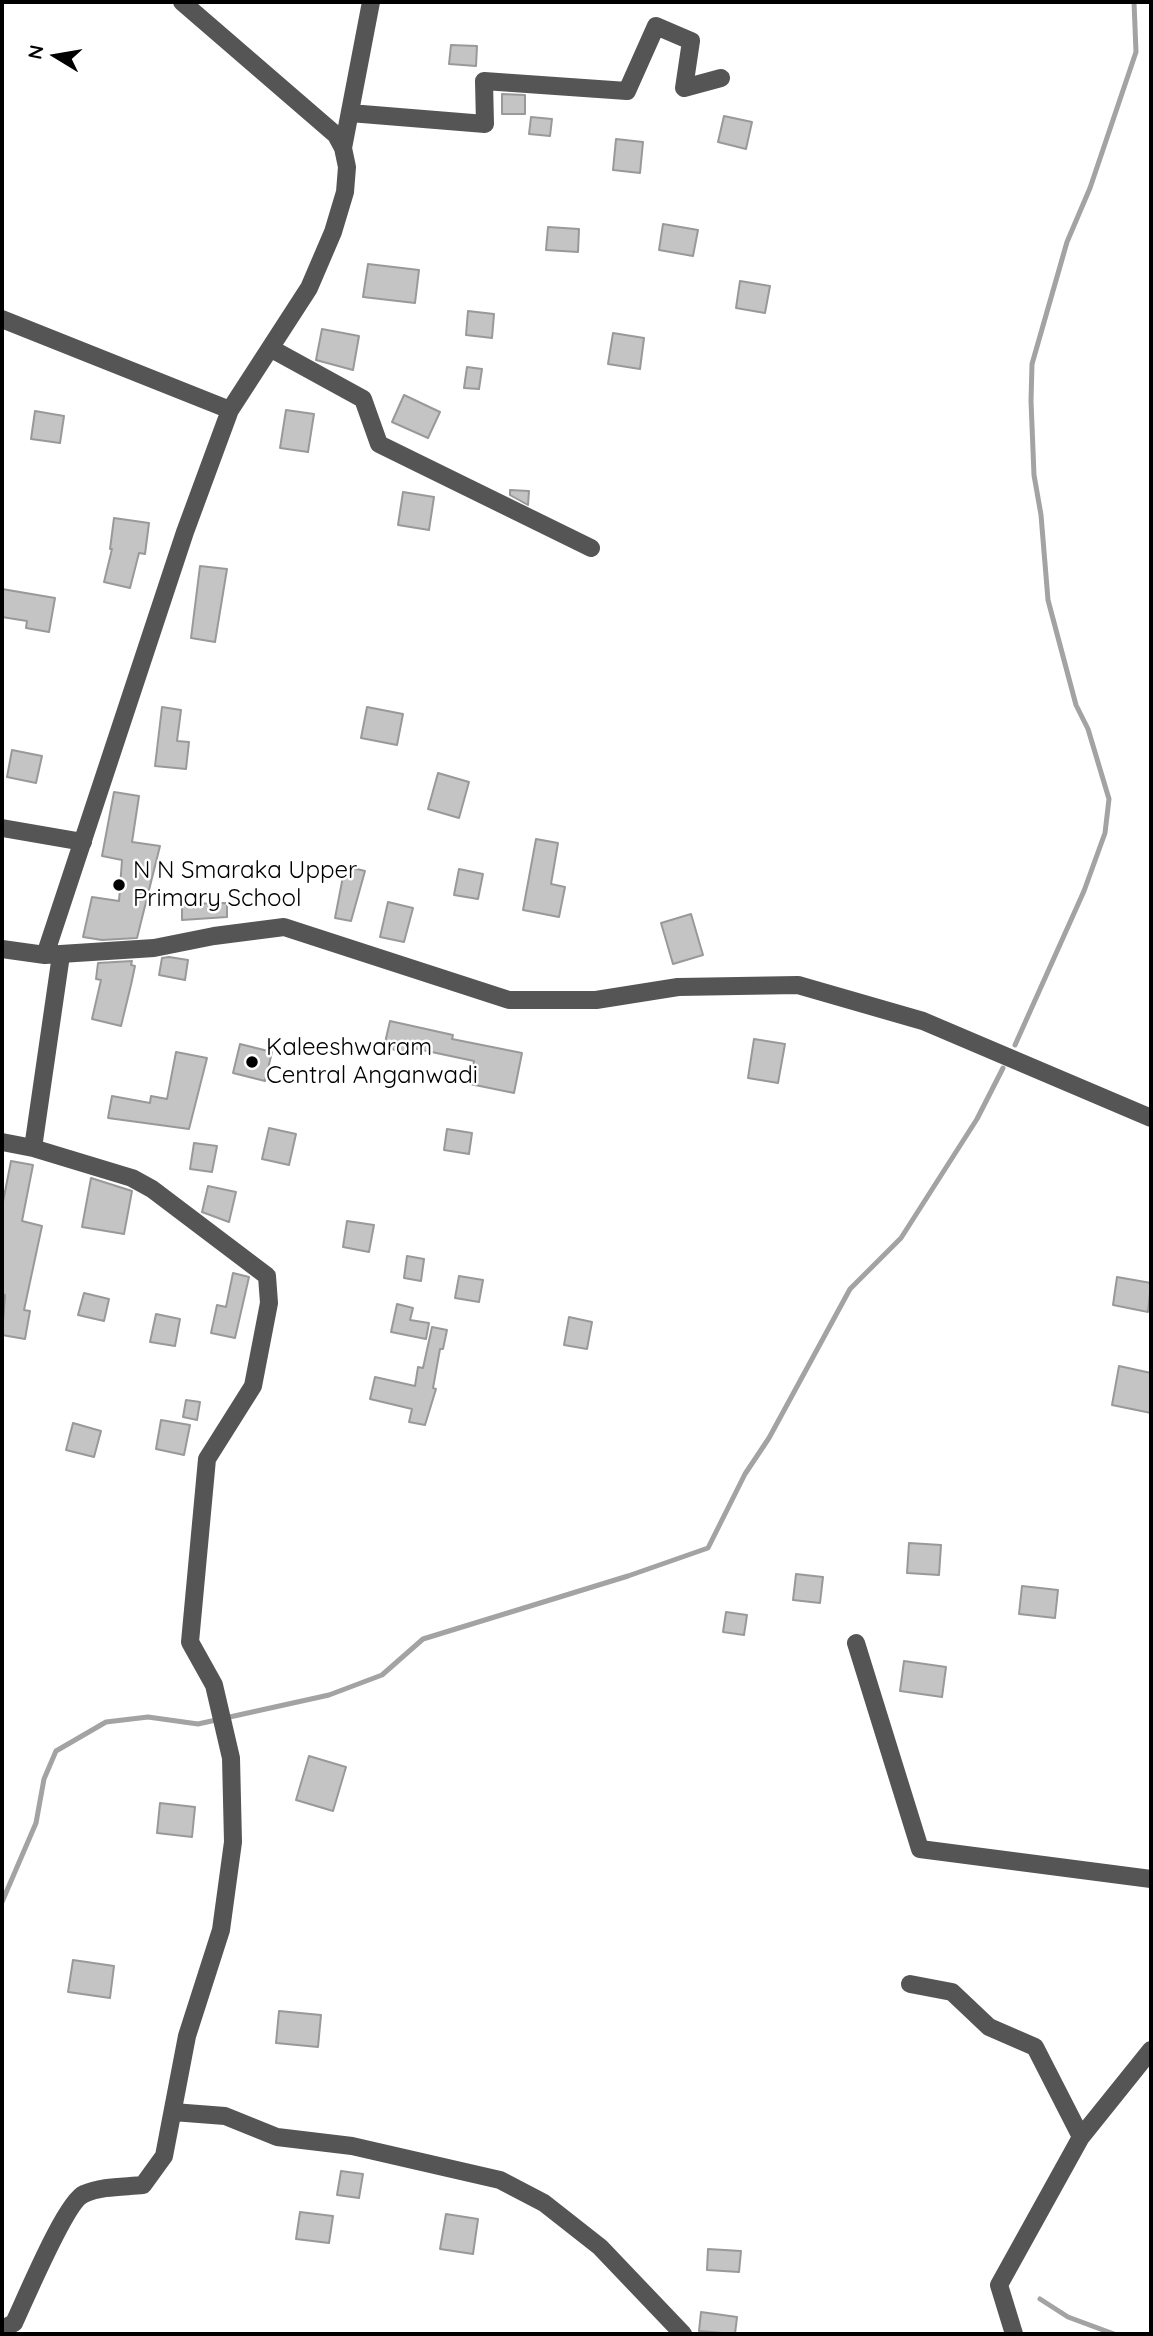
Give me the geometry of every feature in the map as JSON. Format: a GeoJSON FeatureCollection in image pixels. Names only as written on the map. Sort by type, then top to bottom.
{"type":"FeatureCollection","features":[{"type":"Feature","properties":{"kind":"street"},"geometry":{"type":"LineString","coordinates":[[33,1148],[53,955],[83,842],[185,532],[230,410],[309,288],[333,232],[345,192],[347,167],[343,148],[336,135],[182,2]]}},
{"type":"Feature","properties":{"kind":"street"},"geometry":{"type":"LineString","coordinates":[[343,148],[371,2]]}},
{"type":"Feature","properties":{"kind":"street"},"geometry":{"type":"LineString","coordinates":[[350,113],[485,124],[484,81],[627,91],[656,26],[691,41],[684,88],[720,78]]}},
{"type":"Feature","properties":{"kind":"street"},"geometry":{"type":"LineString","coordinates":[[2,319],[230,410]]}},
{"type":"Feature","properties":{"kind":"street"},"geometry":{"type":"LineString","coordinates":[[270,348],[363,399],[373,420],[375,438],[379,444],[591,548]]}},
{"type":"Feature","properties":{"kind":"street"},"geometry":{"type":"LineString","coordinates":[[2,828],[83,842]]}},
{"type":"Feature","properties":{"kind":"street"},"geometry":{"type":"LineString","coordinates":[[2,949],[53,955],[154,948],[214,936],[284,927],[509,1000],[596,1000],[678,987],[798,985],[923,1021],[1151,1118]]}},
{"type":"Feature","properties":{"kind":"street"},"geometry":{"type":"LineString","coordinates":[[2,1142],[33,1148],[132,1178],[152,1189],[268,1276],[269,1303],[253,1385],[207,1459],[190,1642],[214,1685],[231,1758],[233,1842],[221,1930],[187,2036],[164,2156],[143,2185],[98,2189],[80,2195],[64,2217],[14,2323],[2,2329]]}},
{"type":"Feature","properties":{"kind":"street"},"geometry":{"type":"LineString","coordinates":[[856,1643],[920,1849],[1151,1879]]}},
{"type":"Feature","properties":{"kind":"street"},"geometry":{"type":"LineString","coordinates":[[910,1984],[952,1992],[989,2027],[1035,2047],[1081,2137]]}},
{"type":"Feature","properties":{"kind":"street"},"geometry":{"type":"LineString","coordinates":[[1014,2334],[999,2285],[1081,2137],[1151,2050]]}},
{"type":"Feature","properties":{"kind":"street"},"geometry":{"type":"LineString","coordinates":[[173,2112],[225,2116],[277,2137],[352,2146],[500,2180],[544,2203],[600,2247],[683,2334]]}},
{"type":"Feature","properties":{"kind":"building"},"geometry":{"type":"Polygon","coordinates":[[[451,45],[477,46],[476,66],[449,64],[451,45]]]}},
{"type":"Feature","properties":{"kind":"building"},"geometry":{"type":"Polygon","coordinates":[[[502,94],[525,95],[525,114],[502,114],[502,94]]]}},
{"type":"Feature","properties":{"kind":"building"},"geometry":{"type":"Polygon","coordinates":[[[724,116],[752,122],[746,149],[718,142],[724,116]]]}},
{"type":"Feature","properties":{"kind":"building"},"geometry":{"type":"Polygon","coordinates":[[[531,117],[552,119],[550,136],[529,134],[531,117]]]}},
{"type":"Feature","properties":{"kind":"building"},"geometry":{"type":"Polygon","coordinates":[[[616,139],[643,142],[640,173],[613,170],[616,139]]]}},
{"type":"Feature","properties":{"kind":"building"},"geometry":{"type":"Polygon","coordinates":[[[663,224],[698,230],[693,256],[659,250],[663,224]]]}},
{"type":"Feature","properties":{"kind":"building"},"geometry":{"type":"Polygon","coordinates":[[[548,227],[579,229],[578,252],[546,250],[548,227]]]}},
{"type":"Feature","properties":{"kind":"building"},"geometry":{"type":"Polygon","coordinates":[[[368,264],[419,270],[415,303],[363,297],[368,264]]]}},
{"type":"Feature","properties":{"kind":"building"},"geometry":{"type":"Polygon","coordinates":[[[740,281],[770,286],[765,313],[736,308],[740,281]]]}},
{"type":"Feature","properties":{"kind":"building"},"geometry":{"type":"Polygon","coordinates":[[[468,311],[494,314],[492,338],[466,335],[468,311]]]}},
{"type":"Feature","properties":{"kind":"building"},"geometry":{"type":"Polygon","coordinates":[[[322,329],[359,336],[353,370],[316,360],[322,329]]]}},
{"type":"Feature","properties":{"kind":"building"},"geometry":{"type":"Polygon","coordinates":[[[613,333],[644,338],[640,369],[608,364],[613,333]]]}},
{"type":"Feature","properties":{"kind":"building"},"geometry":{"type":"Polygon","coordinates":[[[467,367],[482,369],[479,389],[464,388],[467,367]]]}},
{"type":"Feature","properties":{"kind":"building"},"geometry":{"type":"Polygon","coordinates":[[[404,395],[440,412],[428,438],[392,422],[404,395]]]}},
{"type":"Feature","properties":{"kind":"building"},"geometry":{"type":"Polygon","coordinates":[[[286,410],[314,414],[308,452],[280,448],[286,410]]]}},
{"type":"Feature","properties":{"kind":"building"},"geometry":{"type":"Polygon","coordinates":[[[35,411],[64,416],[60,443],[31,439],[35,411]]]}},
{"type":"Feature","properties":{"kind":"building"},"geometry":{"type":"Polygon","coordinates":[[[510,490],[529,491],[528,505],[510,495],[510,490]]]}},
{"type":"Feature","properties":{"kind":"building"},"geometry":{"type":"Polygon","coordinates":[[[403,492],[434,497],[429,530],[398,525],[403,492]]]}},
{"type":"Feature","properties":{"kind":"building"},"geometry":{"type":"Polygon","coordinates":[[[114,518],[149,523],[145,554],[139,553],[130,588],[104,582],[112,549],[114,518]]]}},
{"type":"Feature","properties":{"kind":"building"},"geometry":{"type":"Polygon","coordinates":[[[200,566],[227,569],[215,642],[191,638],[200,566]]]}},
{"type":"Feature","properties":{"kind":"building"},"geometry":{"type":"Polygon","coordinates":[[[2,589],[55,598],[49,632],[26,628],[27,621],[2,617],[2,589]]]}},
{"type":"Feature","properties":{"kind":"building"},"geometry":{"type":"Polygon","coordinates":[[[162,707],[181,710],[177,741],[189,742],[186,769],[155,766],[162,707]]]}},
{"type":"Feature","properties":{"kind":"building"},"geometry":{"type":"Polygon","coordinates":[[[367,707],[403,714],[397,745],[361,738],[367,707]]]}},
{"type":"Feature","properties":{"kind":"building"},"geometry":{"type":"Polygon","coordinates":[[[12,750],[42,756],[36,783],[7,777],[12,750]]]}},
{"type":"Feature","properties":{"kind":"building"},"geometry":{"type":"Polygon","coordinates":[[[438,773],[469,782],[459,818],[428,809],[438,773]]]}},
{"type":"Feature","properties":{"kind":"building"},"geometry":{"type":"Polygon","coordinates":[[[114,792],[139,796],[132,842],[160,846],[137,938],[102,940],[83,937],[92,897],[119,901],[122,860],[102,856],[114,792]]]}},
{"type":"Feature","properties":{"kind":"building"},"geometry":{"type":"Polygon","coordinates":[[[536,839],[558,843],[551,884],[565,887],[559,917],[523,910],[536,839]]]}},
{"type":"Feature","properties":{"kind":"building"},"geometry":{"type":"Polygon","coordinates":[[[345,866],[365,871],[351,921],[335,918],[345,866]]]}},
{"type":"Feature","properties":{"kind":"building"},"geometry":{"type":"Polygon","coordinates":[[[459,869],[483,874],[478,899],[454,895],[459,869]]]}},
{"type":"Feature","properties":{"kind":"building"},"geometry":{"type":"Polygon","coordinates":[[[388,902],[413,908],[404,942],[380,937],[388,902]]]}},
{"type":"Feature","properties":{"kind":"building"},"geometry":{"type":"Polygon","coordinates":[[[227,903],[227,917],[182,920],[182,904],[227,903]]]}},
{"type":"Feature","properties":{"kind":"building"},"geometry":{"type":"Polygon","coordinates":[[[691,914],[703,955],[673,964],[661,923],[691,914]]]}},
{"type":"Feature","properties":{"kind":"building"},"geometry":{"type":"Polygon","coordinates":[[[162,958],[188,960],[185,980],[159,975],[162,958]]]}},
{"type":"Feature","properties":{"kind":"building"},"geometry":{"type":"Polygon","coordinates":[[[132,961],[131,965],[135,966],[121,1026],[92,1019],[101,980],[96,979],[98,963],[132,961]]]}},
{"type":"Feature","properties":{"kind":"building"},"geometry":{"type":"Polygon","coordinates":[[[390,1021],[453,1035],[452,1039],[522,1053],[514,1093],[470,1084],[474,1061],[408,1047],[407,1053],[384,1047],[390,1021]]]}},
{"type":"Feature","properties":{"kind":"building"},"geometry":{"type":"Polygon","coordinates":[[[754,1039],[785,1044],[778,1083],[748,1078],[754,1039]]]}},
{"type":"Feature","properties":{"kind":"building"},"geometry":{"type":"Polygon","coordinates":[[[240,1044],[272,1052],[265,1081],[233,1073],[240,1044]]]}},
{"type":"Feature","properties":{"kind":"building"},"geometry":{"type":"Polygon","coordinates":[[[176,1052],[207,1058],[189,1129],[108,1118],[112,1096],[150,1103],[151,1096],[167,1099],[176,1052]]]}},
{"type":"Feature","properties":{"kind":"building"},"geometry":{"type":"Polygon","coordinates":[[[269,1128],[296,1134],[289,1165],[262,1159],[269,1128]]]}},
{"type":"Feature","properties":{"kind":"building"},"geometry":{"type":"Polygon","coordinates":[[[447,1129],[472,1133],[469,1154],[444,1150],[447,1129]]]}},
{"type":"Feature","properties":{"kind":"building"},"geometry":{"type":"Polygon","coordinates":[[[194,1143],[217,1146],[212,1172],[190,1169],[194,1143]]]}},
{"type":"Feature","properties":{"kind":"building"},"geometry":{"type":"Polygon","coordinates":[[[11,1161],[33,1165],[22,1221],[42,1226],[24,1310],[30,1311],[25,1339],[2,1335],[5,1295],[2,1294],[2,1207],[11,1161]]]}},
{"type":"Feature","properties":{"kind":"building"},"geometry":{"type":"Polygon","coordinates":[[[91,1178],[132,1191],[124,1234],[82,1227],[91,1178]]]}},
{"type":"Feature","properties":{"kind":"building"},"geometry":{"type":"Polygon","coordinates":[[[208,1186],[236,1192],[229,1222],[202,1212],[208,1186]]]}},
{"type":"Feature","properties":{"kind":"building"},"geometry":{"type":"Polygon","coordinates":[[[347,1221],[374,1225],[369,1252],[343,1247],[347,1221]]]}},
{"type":"Feature","properties":{"kind":"building"},"geometry":{"type":"Polygon","coordinates":[[[407,1256],[424,1259],[421,1281],[404,1278],[407,1256]]]}},
{"type":"Feature","properties":{"kind":"building"},"geometry":{"type":"Polygon","coordinates":[[[233,1273],[249,1277],[235,1338],[211,1333],[217,1305],[226,1307],[233,1273]]]}},
{"type":"Feature","properties":{"kind":"building"},"geometry":{"type":"Polygon","coordinates":[[[459,1276],[483,1280],[479,1302],[455,1298],[459,1276]]]}},
{"type":"Feature","properties":{"kind":"building"},"geometry":{"type":"Polygon","coordinates":[[[1117,1277],[1151,1283],[1148,1312],[1113,1305],[1117,1277]]]}},
{"type":"Feature","properties":{"kind":"building"},"geometry":{"type":"Polygon","coordinates":[[[84,1293],[109,1299],[104,1321],[78,1315],[84,1293]]]}},
{"type":"Feature","properties":{"kind":"building"},"geometry":{"type":"Polygon","coordinates":[[[397,1304],[413,1308],[410,1320],[429,1323],[426,1339],[391,1332],[397,1304]]]}},
{"type":"Feature","properties":{"kind":"building"},"geometry":{"type":"Polygon","coordinates":[[[156,1314],[180,1319],[175,1346],[150,1342],[156,1314]]]}},
{"type":"Feature","properties":{"kind":"building"},"geometry":{"type":"Polygon","coordinates":[[[569,1317],[592,1322],[587,1349],[564,1345],[569,1317]]]}},
{"type":"Feature","properties":{"kind":"building"},"geometry":{"type":"Polygon","coordinates":[[[432,1327],[447,1330],[443,1349],[440,1349],[433,1388],[436,1389],[425,1425],[409,1422],[412,1409],[370,1399],[375,1377],[415,1386],[418,1367],[423,1368],[432,1327]]]}},
{"type":"Feature","properties":{"kind":"building"},"geometry":{"type":"Polygon","coordinates":[[[1119,1366],[1151,1373],[1151,1413],[1112,1405],[1119,1366]]]}},
{"type":"Feature","properties":{"kind":"building"},"geometry":{"type":"Polygon","coordinates":[[[186,1400],[200,1402],[197,1420],[183,1417],[186,1400]]]}},
{"type":"Feature","properties":{"kind":"building"},"geometry":{"type":"Polygon","coordinates":[[[161,1420],[190,1425],[184,1455],[156,1449],[161,1420]]]}},
{"type":"Feature","properties":{"kind":"building"},"geometry":{"type":"Polygon","coordinates":[[[73,1423],[101,1431],[94,1457],[66,1450],[73,1423]]]}},
{"type":"Feature","properties":{"kind":"building"},"geometry":{"type":"Polygon","coordinates":[[[909,1543],[941,1545],[939,1575],[907,1573],[909,1543]]]}},
{"type":"Feature","properties":{"kind":"building"},"geometry":{"type":"Polygon","coordinates":[[[796,1574],[823,1577],[820,1603],[793,1600],[796,1574]]]}},
{"type":"Feature","properties":{"kind":"building"},"geometry":{"type":"Polygon","coordinates":[[[1022,1586],[1058,1590],[1055,1618],[1019,1614],[1022,1586]]]}},
{"type":"Feature","properties":{"kind":"building"},"geometry":{"type":"Polygon","coordinates":[[[726,1612],[747,1615],[744,1635],[723,1632],[726,1612]]]}},
{"type":"Feature","properties":{"kind":"building"},"geometry":{"type":"Polygon","coordinates":[[[904,1661],[946,1667],[942,1697],[900,1691],[904,1661]]]}},
{"type":"Feature","properties":{"kind":"building"},"geometry":{"type":"Polygon","coordinates":[[[309,1756],[346,1767],[333,1811],[296,1800],[309,1756]]]}},
{"type":"Feature","properties":{"kind":"building"},"geometry":{"type":"Polygon","coordinates":[[[160,1803],[195,1807],[192,1837],[157,1833],[160,1803]]]}},
{"type":"Feature","properties":{"kind":"building"},"geometry":{"type":"Polygon","coordinates":[[[73,1960],[114,1966],[110,1998],[68,1992],[73,1960]]]}},
{"type":"Feature","properties":{"kind":"building"},"geometry":{"type":"Polygon","coordinates":[[[279,2011],[321,2015],[318,2047],[276,2043],[279,2011]]]}},
{"type":"Feature","properties":{"kind":"building"},"geometry":{"type":"Polygon","coordinates":[[[341,2171],[363,2174],[359,2198],[337,2195],[341,2171]]]}},
{"type":"Feature","properties":{"kind":"building"},"geometry":{"type":"Polygon","coordinates":[[[300,2212],[333,2216],[329,2243],[296,2239],[300,2212]]]}},
{"type":"Feature","properties":{"kind":"building"},"geometry":{"type":"Polygon","coordinates":[[[446,2214],[478,2219],[473,2254],[440,2249],[446,2214]]]}},
{"type":"Feature","properties":{"kind":"building"},"geometry":{"type":"Polygon","coordinates":[[[708,2249],[741,2251],[739,2272],[707,2270],[708,2249]]]}},
{"type":"Feature","properties":{"kind":"building"},"geometry":{"type":"Polygon","coordinates":[[[701,2312],[737,2317],[735,2334],[699,2331],[701,2312]]]}},
{"type":"Feature","properties":{"kind":"waterway"},"geometry":{"type":"LineString","coordinates":[[1015,1045],[1084,891],[1105,833],[1109,799],[1088,729],[1076,705],[1048,600],[1041,515],[1034,475],[1032,364],[1067,242],[1090,188],[1136,52],[1134,2]]}},
{"type":"Feature","properties":{"kind":"waterway"},"geometry":{"type":"LineString","coordinates":[[2,1902],[36,1823],[44,1779],[56,1751],[106,1722],[148,1717],[198,1724],[329,1695],[382,1675],[423,1639],[628,1576],[708,1548],[745,1474],[769,1438],[850,1289],[901,1238],[977,1119],[1003,1068]]}},
{"type":"Feature","properties":{"kind":"waterway"},"geometry":{"type":"LineString","coordinates":[[1040,2299],[1068,2317],[1114,2334]]}},
{"type":"Feature","properties":{"kind":"place","name":"N N Smaraka Upper Primary School"},"geometry":{"type":"Point","coordinates":[119,885]}},
{"type":"Feature","properties":{"kind":"place","name":"Kaleeshwaram Central Anganwadi"},"geometry":{"type":"Point","coordinates":[252,1062]}}]}
